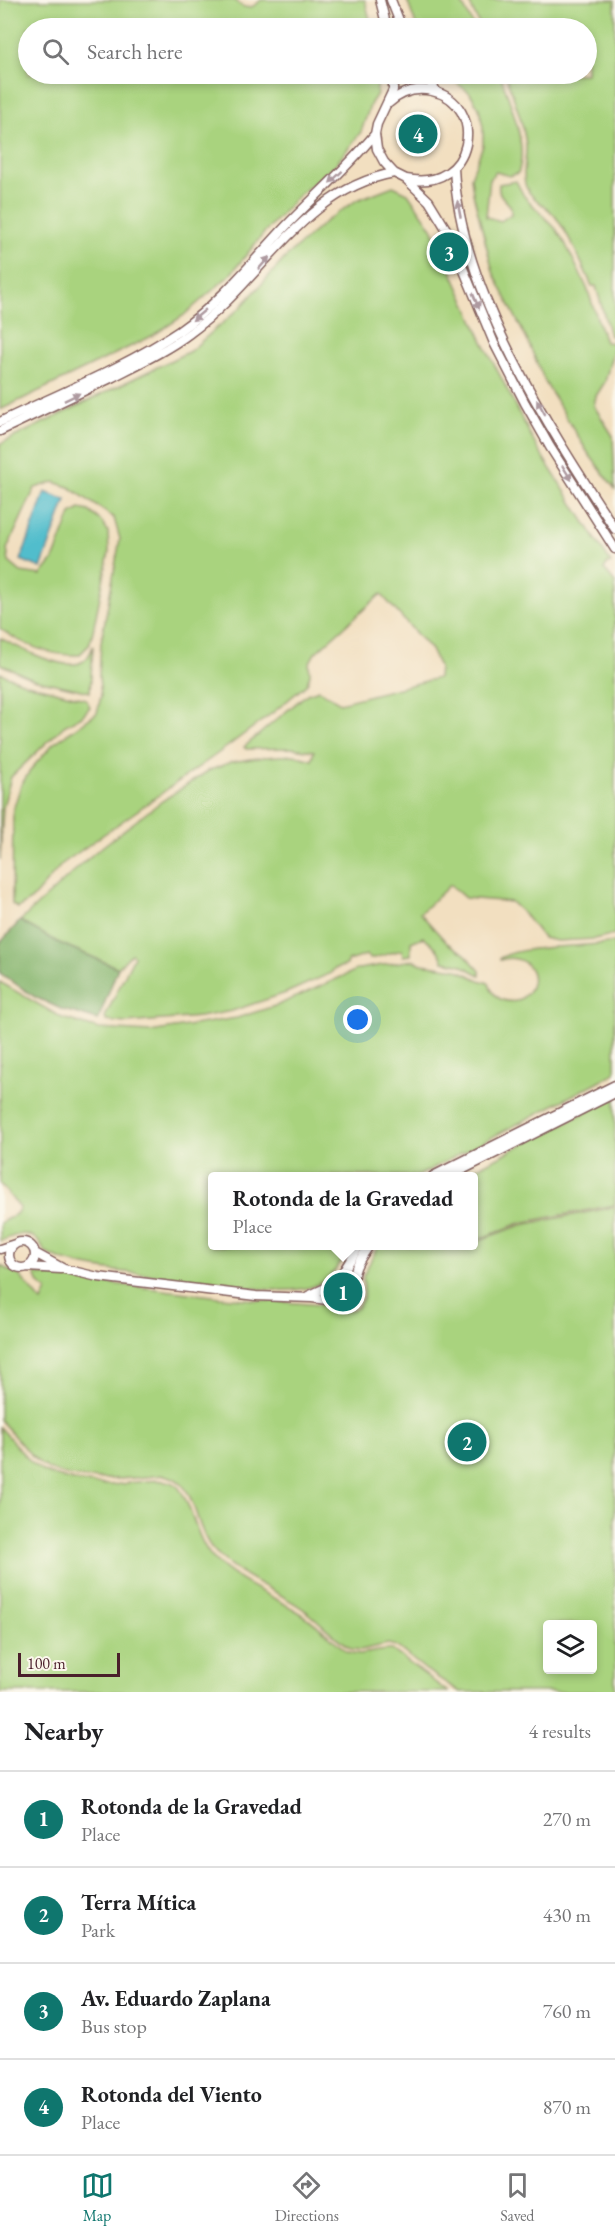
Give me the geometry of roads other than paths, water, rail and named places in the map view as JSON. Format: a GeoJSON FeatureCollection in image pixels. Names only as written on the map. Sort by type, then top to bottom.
{"type":"FeatureCollection","features":[{"type":"Feature","properties":{"kind":"main road"},"geometry":{"type":"LineString","coordinates":[[380,0],[384,18]]}},
{"type":"Feature","properties":{"kind":"main road"},"geometry":{"type":"LineString","coordinates":[[392,0],[398,18]]}},
{"type":"Feature","properties":{"kind":"main road"},"geometry":{"type":"LineString","coordinates":[[393,84],[393,90],[377,124],[375,134],[380,155],[394,172],[406,179],[429,201],[447,232],[494,343],[525,403],[550,447],[615,549]]}},
{"type":"Feature","properties":{"kind":"main road"},"geometry":{"type":"LineString","coordinates":[[431,84],[437,92]]}},
{"type":"Feature","properties":{"kind":"main road"},"geometry":{"type":"LineString","coordinates":[[386,105],[397,96],[410,90],[424,89],[437,92],[451,100],[461,111],[467,126],[467,141],[463,156],[454,168],[431,181],[419,182],[406,179]]}},
{"type":"Feature","properties":{"kind":"main road"},"geometry":{"type":"LineString","coordinates":[[0,422],[139,354],[193,321],[231,285],[308,203],[354,161],[375,134]]}},
{"type":"Feature","properties":{"kind":"main road"},"geometry":{"type":"LineString","coordinates":[[454,168],[455,190],[468,253],[495,318],[517,366],[560,443],[615,529]]}},
{"type":"Feature","properties":{"kind":"main road"},"geometry":{"type":"LineString","coordinates":[[0,431],[133,367],[188,335],[231,299],[314,211],[348,189],[378,175],[394,172]]}},
{"type":"Feature","properties":{"kind":"main road"},"geometry":{"type":"LineString","coordinates":[[441,1172],[615,1085]]}},
{"type":"Feature","properties":{"kind":"main road"},"geometry":{"type":"LineString","coordinates":[[458,1172],[615,1093]]}},
{"type":"Feature","properties":{"kind":"main road"},"geometry":{"type":"LineString","coordinates":[[0,1249],[21,1242],[28,1243],[35,1253],[64,1269]]}},
{"type":"Feature","properties":{"kind":"main road"},"geometry":{"type":"LineString","coordinates":[[11,1262],[9,1252],[15,1244]]}},
{"type":"Feature","properties":{"kind":"main road"},"geometry":{"type":"LineString","coordinates":[[335,1301],[331,1295],[335,1282],[356,1250]]}},
{"type":"Feature","properties":{"kind":"main road"},"geometry":{"type":"LineString","coordinates":[[0,1256],[20,1268],[64,1269],[98,1276],[247,1295],[302,1297],[345,1303],[352,1299],[355,1292],[353,1275],[366,1250]]}},
{"type":"Feature","properties":{"kind":"main road"},"geometry":{"type":"LineString","coordinates":[[27,1267],[34,1262],[35,1253]]}},
{"type":"Feature","properties":{"kind":"main road"},"geometry":{"type":"LineString","coordinates":[[302,1297],[322,1291],[335,1282],[345,1279],[354,1286]]}},
{"type":"Feature","properties":{"kind":"water"},"geometry":{"type":"Polygon","coordinates":[[[45,492],[66,500],[41,568],[21,560],[45,492]]]}},
{"type":"Feature","properties":{"kind":"place","name":"Rotonda del Viento"},"geometry":{"type":"Point","coordinates":[418,134]}},
{"type":"Feature","properties":{"kind":"place","name":"Av. Eduardo Zaplana"},"geometry":{"type":"Point","coordinates":[449,252]}},
{"type":"Feature","properties":{"kind":"place","name":"Rotonda de la Gravedad"},"geometry":{"type":"Point","coordinates":[343,1292]}},
{"type":"Feature","properties":{"kind":"place","name":"Terra Mítica"},"geometry":{"type":"Point","coordinates":[467,1442]}}]}
